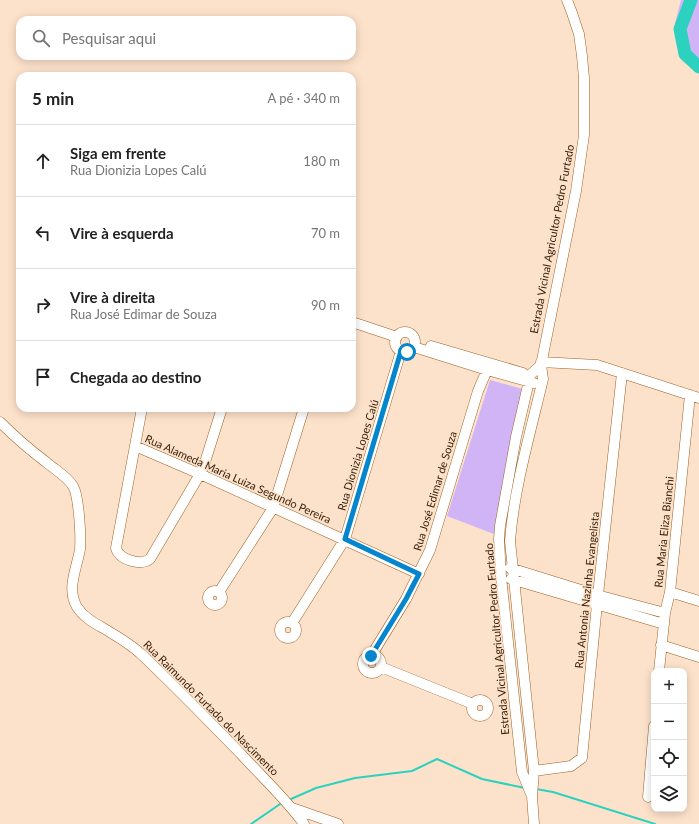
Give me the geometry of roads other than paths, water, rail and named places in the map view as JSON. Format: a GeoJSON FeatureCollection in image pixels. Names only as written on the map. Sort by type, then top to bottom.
{"type":"FeatureCollection","features":[{"type":"Feature","properties":{"kind":"street","name":"Estrada Vicinal Agricultor Pedro Furtado"},"geometry":{"type":"LineString","coordinates":[[534,824],[531,790],[534,771],[516,580],[510,540],[511,527],[521,476],[542,382],[541,364],[575,198],[584,135],[584,78],[582,56],[578,34],[567,0]]}},
{"type":"Feature","properties":{"kind":"street"},"geometry":{"type":"LineString","coordinates":[[356,324],[396,340]]}},
{"type":"Feature","properties":{"kind":"street"},"geometry":{"type":"LineString","coordinates":[[356,329],[396,340]]}},
{"type":"Feature","properties":{"kind":"street"},"geometry":{"type":"LineString","coordinates":[[408,332],[413,335],[414,344],[410,351],[401,351],[397,348],[396,340],[401,333],[408,332]]}},
{"type":"Feature","properties":{"kind":"street"},"geometry":{"type":"LineString","coordinates":[[414,344],[487,370],[530,378]]}},
{"type":"Feature","properties":{"kind":"street"},"geometry":{"type":"LineString","coordinates":[[414,344],[542,382]]}},
{"type":"Feature","properties":{"kind":"street","name":"Rua Dionizia Lopes Calú"},"geometry":{"type":"LineString","coordinates":[[292,623],[345,539],[401,351]]}},
{"type":"Feature","properties":{"kind":"street"},"geometry":{"type":"LineString","coordinates":[[530,378],[541,364],[590,364],[605,367],[694,397]]}},
{"type":"Feature","properties":{"kind":"street","name":"Rua José Edimar de Souza"},"geometry":{"type":"LineString","coordinates":[[381,667],[375,673],[370,673],[365,670],[364,661],[371,656],[406,599],[430,550],[478,391],[487,370]]}},
{"type":"Feature","properties":{"kind":"street","name":"Rua Antonia Nazinha Evangelista"},"geometry":{"type":"LineString","coordinates":[[534,771],[571,766],[582,758],[597,599],[622,373]]}},
{"type":"Feature","properties":{"kind":"street","name":"Estrada Vicinal Agricultor Pedro Furtado"},"geometry":{"type":"LineString","coordinates":[[530,378],[516,437],[500,526],[500,566],[522,772],[531,790]]}},
{"type":"Feature","properties":{"kind":"street","name":"Rua Maria Eliza Bianchi"},"geometry":{"type":"LineString","coordinates":[[659,668],[665,613],[670,592],[694,397]]}},
{"type":"Feature","properties":{"kind":"street"},"geometry":{"type":"LineString","coordinates":[[141,412],[116,548],[117,552],[130,560],[143,562],[147,562],[150,559],[200,474],[221,412]]}},
{"type":"Feature","properties":{"kind":"street"},"geometry":{"type":"LineString","coordinates":[[220,592],[273,508],[303,412]]}},
{"type":"Feature","properties":{"kind":"street","name":"Rua Raimundo Furtado do Nascimento"},"geometry":{"type":"LineString","coordinates":[[0,422],[46,462],[65,476],[74,487],[78,508],[80,546],[72,589],[74,600],[84,616],[114,634],[140,653],[207,719],[292,808],[304,824]]}},
{"type":"Feature","properties":{"kind":"street","name":"Rua Alameda Maria Luiza Segundo Pereira"},"geometry":{"type":"LineString","coordinates":[[135,446],[345,539],[419,574]]}},
{"type":"Feature","properties":{"kind":"street"},"geometry":{"type":"LineString","coordinates":[[500,566],[514,569],[664,624]]}},
{"type":"Feature","properties":{"kind":"street"},"geometry":{"type":"LineString","coordinates":[[501,577],[665,613]]}},
{"type":"Feature","properties":{"kind":"street"},"geometry":{"type":"LineString","coordinates":[[670,592],[699,601]]}},
{"type":"Feature","properties":{"kind":"street"},"geometry":{"type":"LineString","coordinates":[[661,645],[699,657]]}},
{"type":"Feature","properties":{"kind":"street"},"geometry":{"type":"LineString","coordinates":[[371,656],[379,659],[381,667],[473,704]]}},
{"type":"Feature","properties":{"kind":"street"},"geometry":{"type":"LineString","coordinates":[[648,798],[653,740]]}},
{"type":"Feature","properties":{"kind":"street"},"geometry":{"type":"LineString","coordinates":[[292,808],[338,824]]}},
{"type":"Feature","properties":{"kind":"waterway"},"geometry":{"type":"LineString","coordinates":[[691,0],[680,29],[685,54],[699,67]]}},
{"type":"Feature","properties":{"kind":"waterway"},"geometry":{"type":"LineString","coordinates":[[291,799],[316,788],[355,778],[412,771],[437,759],[482,779],[525,788]]}},
{"type":"Feature","properties":{"kind":"waterway"},"geometry":{"type":"LineString","coordinates":[[536,789],[553,792],[655,824]]}},
{"type":"Feature","properties":{"kind":"waterway"},"geometry":{"type":"LineString","coordinates":[[251,824],[283,802]]}}]}
